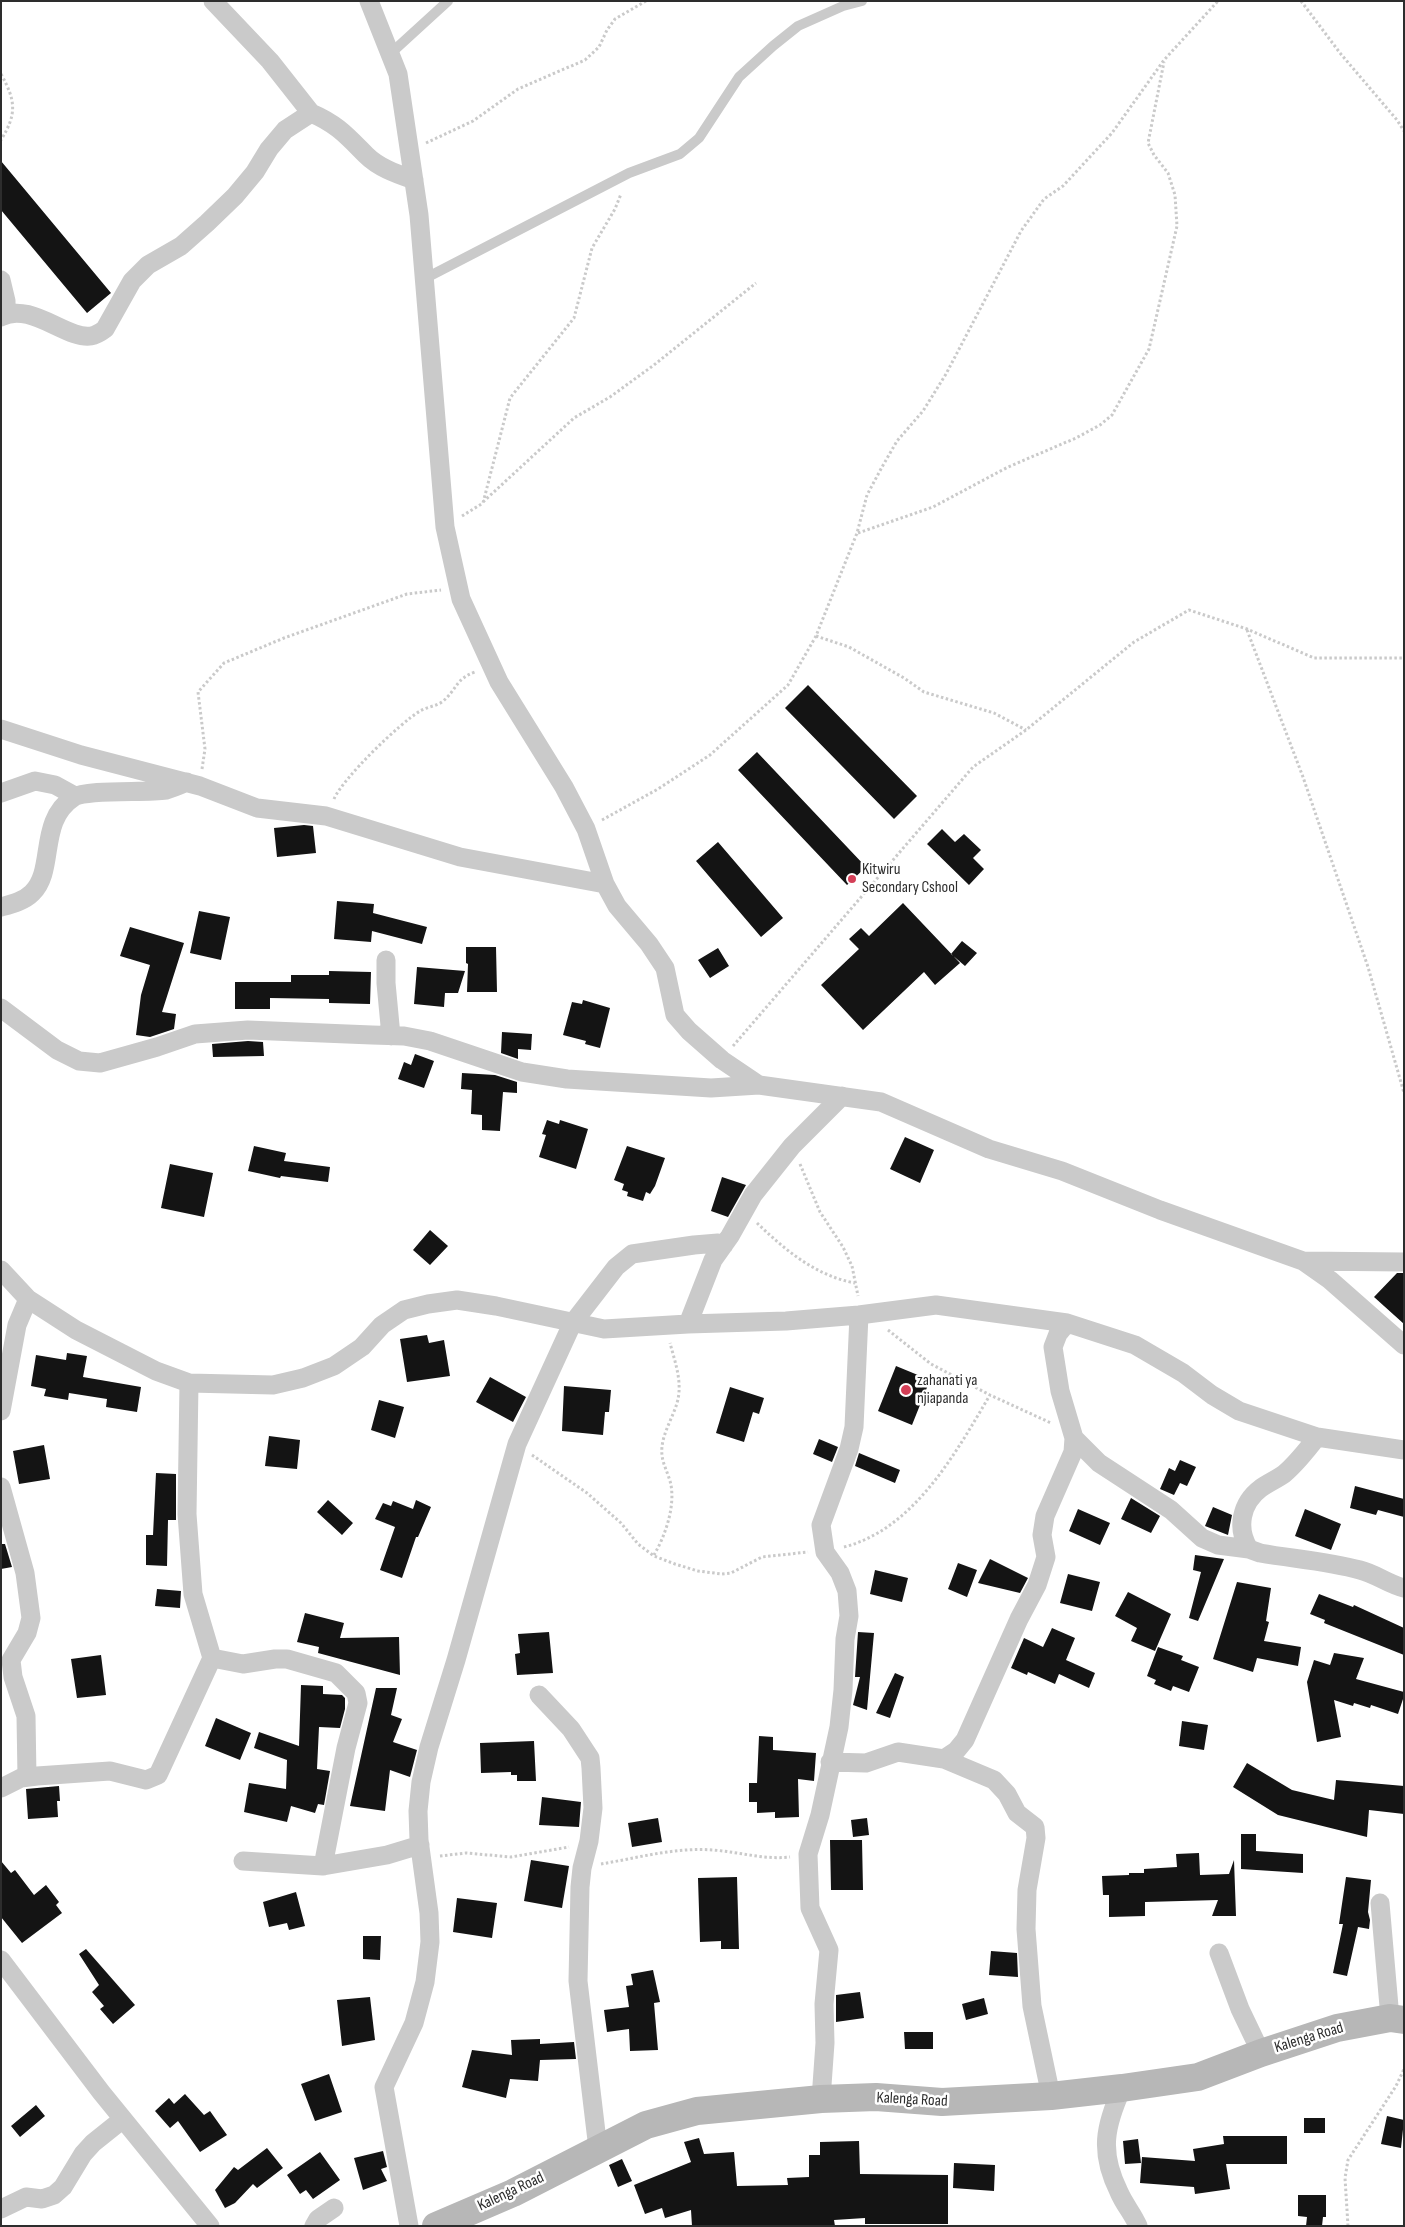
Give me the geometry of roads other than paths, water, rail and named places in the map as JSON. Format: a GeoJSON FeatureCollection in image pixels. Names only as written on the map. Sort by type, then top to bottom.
{"type":"FeatureCollection","features":[{"type":"Feature","properties":{"kind":"main road","name":"Kalenga Road"},"geometry":{"type":"LineString","coordinates":[[436,2226],[513,2193],[646,2125],[697,2111],[821,2099],[876,2098],[942,2102],[1051,2096],[1122,2088],[1198,2077],[1261,2053],[1337,2028],[1397,2019]]}},
{"type":"Feature","properties":{"kind":"street"},"geometry":{"type":"LineString","coordinates":[[212,1],[270,61],[311,113],[327,119],[352,138],[366,156],[384,168],[414,180]]}},
{"type":"Feature","properties":{"kind":"street"},"geometry":{"type":"LineString","coordinates":[[369,1],[398,74],[414,180],[445,527],[461,599],[499,682],[564,787],[586,829],[605,884],[617,906],[649,944],[664,968],[675,1015],[689,1031],[722,1060],[758,1085]]}},
{"type":"Feature","properties":{"kind":"street"},"geometry":{"type":"LineString","coordinates":[[1,280],[6,301],[4,316],[23,314],[44,319],[83,336],[99,333],[105,329],[132,281],[148,265],[181,246],[207,223],[235,196],[285,130],[311,113]]}},
{"type":"Feature","properties":{"kind":"street"},"geometry":{"type":"LineString","coordinates":[[1,729],[80,754],[194,784],[257,808],[326,816],[460,857],[605,884]]}},
{"type":"Feature","properties":{"kind":"street"},"geometry":{"type":"LineString","coordinates":[[1,793],[35,781],[55,785],[75,796]]}},
{"type":"Feature","properties":{"kind":"street"},"geometry":{"type":"LineString","coordinates":[[1,908],[21,901],[34,892],[45,863],[48,835],[53,822],[60,810],[75,796],[90,793],[166,790],[194,784]]}},
{"type":"Feature","properties":{"kind":"street"},"geometry":{"type":"LineString","coordinates":[[386,960],[386,983],[391,1036]]}},
{"type":"Feature","properties":{"kind":"street"},"geometry":{"type":"LineString","coordinates":[[1,1008],[57,1050],[79,1060],[100,1063],[195,1034],[248,1030],[285,1030],[391,1036],[430,1041],[522,1072],[567,1079],[711,1088],[758,1085],[881,1102],[989,1149],[1062,1171],[1160,1210],[1303,1261],[1330,1280],[1404,1345]]}},
{"type":"Feature","properties":{"kind":"street"},"geometry":{"type":"LineString","coordinates":[[688,1324],[708,1270],[753,1195],[792,1146],[842,1096]]}},
{"type":"Feature","properties":{"kind":"street"},"geometry":{"type":"LineString","coordinates":[[409,2226],[384,2087],[414,2023],[426,1982],[430,1932],[418,1812],[421,1782],[429,1746],[456,1660],[517,1444],[572,1324],[616,1266],[632,1254],[694,1244],[718,1243],[724,1245]]}},
{"type":"Feature","properties":{"kind":"street"},"geometry":{"type":"LineString","coordinates":[[1303,1261],[1404,1262]]}},
{"type":"Feature","properties":{"kind":"street"},"geometry":{"type":"LineString","coordinates":[[1,1270],[28,1299],[76,1330],[156,1371],[189,1383],[273,1385],[303,1378],[334,1366],[362,1347],[382,1325],[404,1310],[457,1300],[496,1306],[572,1324],[604,1329],[658,1325],[786,1321],[936,1305],[1067,1323],[1135,1345],[1183,1373],[1212,1395],[1239,1411],[1317,1437],[1404,1450]]}},
{"type":"Feature","properties":{"kind":"street"},"geometry":{"type":"LineString","coordinates":[[1,1411],[9,1333],[28,1299]]}},
{"type":"Feature","properties":{"kind":"street"},"geometry":{"type":"LineString","coordinates":[[821,2099],[825,2043],[824,2004],[829,1950],[810,1908],[808,1854],[820,1815],[839,1727],[844,1690],[845,1640],[849,1616],[847,1591],[840,1573],[825,1552],[821,1525],[839,1478],[854,1427],[864,1314]]}},
{"type":"Feature","properties":{"kind":"street"},"geometry":{"type":"LineString","coordinates":[[944,1759],[962,1745],[968,1734],[1019,1619],[1037,1585],[1046,1557],[1042,1526],[1073,1452],[1074,1438],[1060,1391],[1053,1347],[1058,1334],[1067,1323]]}},
{"type":"Feature","properties":{"kind":"street"},"geometry":{"type":"LineString","coordinates":[[1,1788],[27,1777],[110,1771],[146,1780],[158,1775],[212,1658],[193,1594],[187,1514],[189,1383]]}},
{"type":"Feature","properties":{"kind":"street"},"geometry":{"type":"LineString","coordinates":[[1249,1549],[1241,1531],[1242,1517],[1246,1505],[1253,1495],[1283,1475],[1296,1463],[1317,1437]]}},
{"type":"Feature","properties":{"kind":"street"},"geometry":{"type":"LineString","coordinates":[[1074,1438],[1099,1463],[1171,1510],[1202,1538],[1218,1545],[1249,1549],[1274,1555],[1318,1560],[1364,1570],[1404,1588]]}},
{"type":"Feature","properties":{"kind":"street"},"geometry":{"type":"LineString","coordinates":[[1,1487],[25,1573],[31,1618],[27,1633],[11,1660],[13,1677],[26,1716],[27,1777]]}},
{"type":"Feature","properties":{"kind":"street"},"geometry":{"type":"LineString","coordinates":[[212,1658],[244,1664],[287,1659],[307,1667],[336,1673],[356,1693],[358,1703],[346,1748],[323,1866]]}},
{"type":"Feature","properties":{"kind":"street"},"geometry":{"type":"LineString","coordinates":[[539,1695],[571,1729],[590,1758],[593,1808],[589,1841],[582,1868],[578,1930],[578,1981],[598,2149]]}},
{"type":"Feature","properties":{"kind":"street"},"geometry":{"type":"LineString","coordinates":[[830,1762],[866,1763],[898,1752],[944,1759],[994,1780],[1007,1794],[1017,1813],[1035,1827],[1036,1838],[1027,1890],[1026,1929],[1032,2006],[1051,2096]]}},
{"type":"Feature","properties":{"kind":"street"},"geometry":{"type":"LineString","coordinates":[[243,1861],[323,1866],[421,1851]]}},
{"type":"Feature","properties":{"kind":"street"},"geometry":{"type":"LineString","coordinates":[[1380,1903],[1397,2019]]}},
{"type":"Feature","properties":{"kind":"street"},"geometry":{"type":"LineString","coordinates":[[1219,1953],[1240,2009],[1261,2053]]}},
{"type":"Feature","properties":{"kind":"street"},"geometry":{"type":"LineString","coordinates":[[1,1960],[124,2119],[210,2226]]}},
{"type":"Feature","properties":{"kind":"street"},"geometry":{"type":"LineString","coordinates":[[1122,2088],[1109,2116],[1106,2140],[1108,2162],[1118,2191],[1138,2226]]}},
{"type":"Feature","properties":{"kind":"street"},"geometry":{"type":"LineString","coordinates":[[1,2209],[26,2197],[42,2199],[54,2195],[62,2187],[92,2143],[124,2119]]}},
{"type":"Feature","properties":{"kind":"street"},"geometry":{"type":"LineString","coordinates":[[314,2226],[318,2219],[334,2208]]}},
{"type":"Feature","properties":{"kind":"lane"},"geometry":{"type":"LineString","coordinates":[[390,54],[448,1]]}},
{"type":"Feature","properties":{"kind":"lane"},"geometry":{"type":"LineString","coordinates":[[424,279],[629,173],[680,154],[690,148],[699,138],[739,77],[798,26],[843,6],[862,1]]}},
{"type":"Feature","properties":{"kind":"place","name":"Kitwiru Secondary Cshool"},"geometry":{"type":"Point","coordinates":[852,879]}},
{"type":"Feature","properties":{"kind":"place","name":"zahanati ya njiapanda"},"geometry":{"type":"Point","coordinates":[906,1390]}}]}
